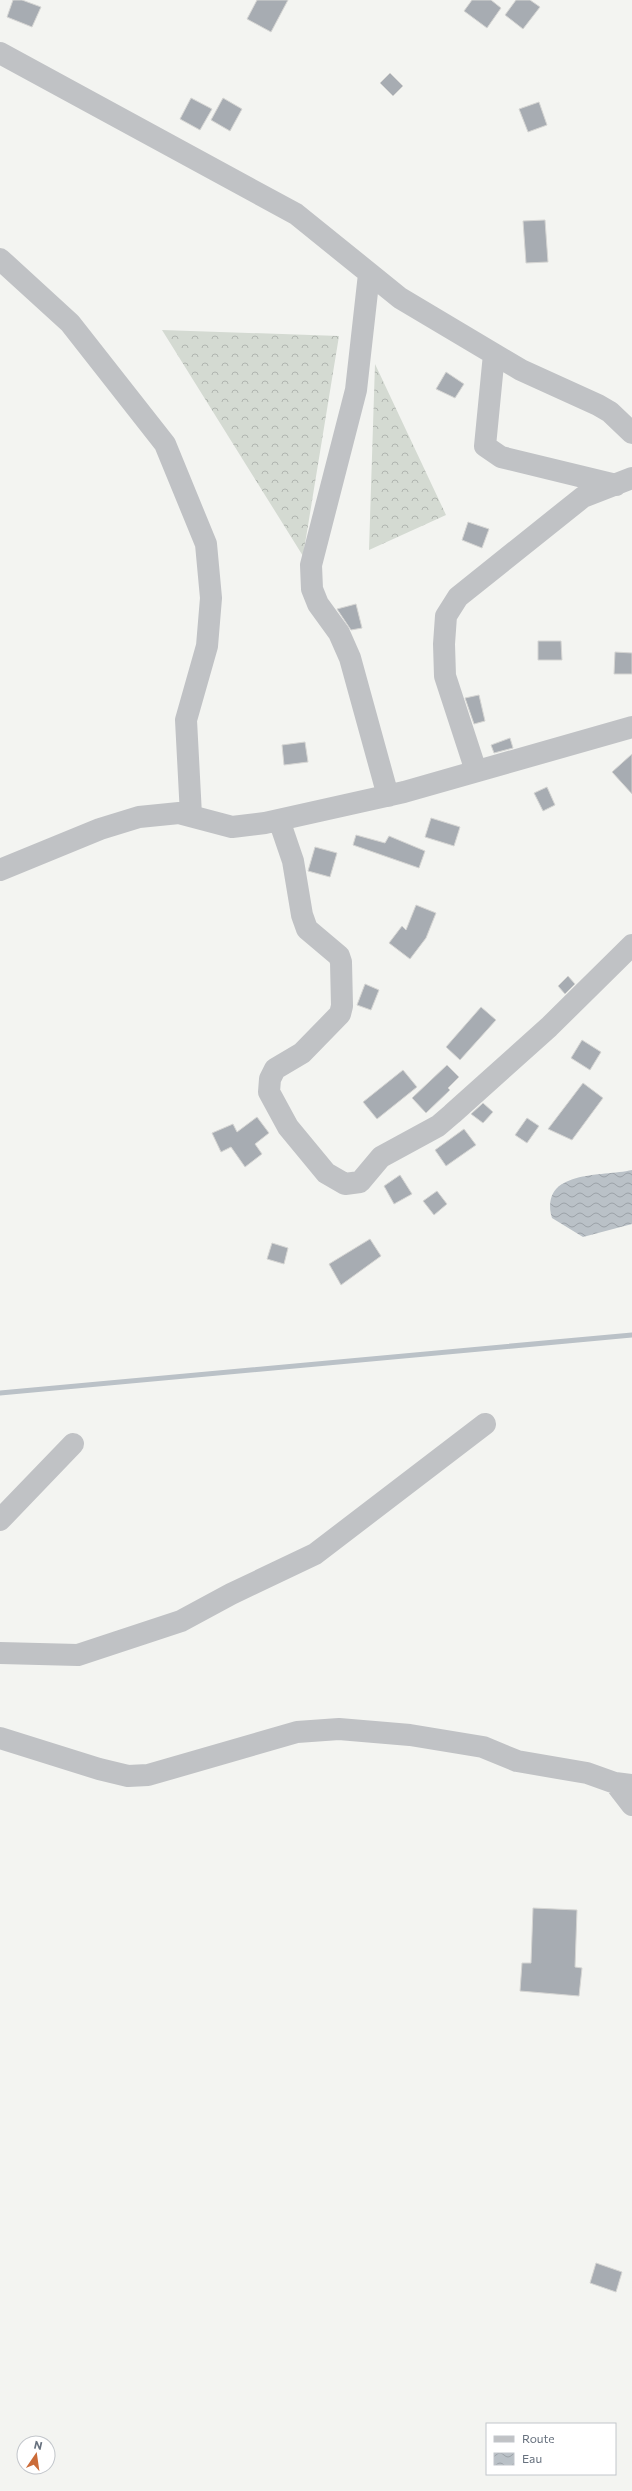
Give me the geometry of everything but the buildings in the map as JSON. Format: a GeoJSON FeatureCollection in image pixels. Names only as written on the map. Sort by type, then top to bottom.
{"type":"FeatureCollection","features":[{"type":"Feature","properties":{"kind":"street"},"geometry":{"type":"LineString","coordinates":[[0,53],[296,214],[400,298],[521,370],[598,405],[610,412],[632,433]]}},
{"type":"Feature","properties":{"kind":"street"},"geometry":{"type":"LineString","coordinates":[[0,260],[70,324],[165,444],[206,544],[211,598],[207,646],[186,720],[185,738],[191,815]]}},
{"type":"Feature","properties":{"kind":"street"},"geometry":{"type":"LineString","coordinates":[[369,274],[356,390],[311,565],[312,589],[318,604],[339,633],[350,658],[388,796]]}},
{"type":"Feature","properties":{"kind":"street"},"geometry":{"type":"LineString","coordinates":[[494,354],[485,446],[501,457],[624,482]]}},
{"type":"Feature","properties":{"kind":"street"},"geometry":{"type":"LineString","coordinates":[[476,771],[445,676],[446,616],[458,597],[583,497],[624,482]]}},
{"type":"Feature","properties":{"kind":"street"},"geometry":{"type":"LineString","coordinates":[[0,870],[100,829],[139,817],[168,814],[191,815],[232,827],[279,820],[388,796],[632,727]]}},
{"type":"Feature","properties":{"kind":"street"},"geometry":{"type":"LineString","coordinates":[[279,820],[293,861],[302,915],[307,929],[339,956],[341,962],[342,1006],[340,1014],[302,1053],[274,1069],[270,1079],[269,1092],[288,1127],[326,1173],[345,1184],[360,1182],[382,1157],[438,1126],[549,1027],[632,945]]}},
{"type":"Feature","properties":{"kind":"street"},"geometry":{"type":"LineString","coordinates":[[0,1653],[78,1655],[182,1621],[231,1594],[315,1554],[485,1424]]}},
{"type":"Feature","properties":{"kind":"street"},"geometry":{"type":"LineString","coordinates":[[0,1520],[73,1444]]}},
{"type":"Feature","properties":{"kind":"street"},"geometry":{"type":"LineString","coordinates":[[0,1738],[98,1769],[128,1776],[148,1775],[297,1732],[339,1729],[410,1735],[483,1747],[517,1761],[587,1773],[624,1784],[632,1805]]}},
{"type":"Feature","properties":{"kind":"green space"},"geometry":{"type":"Polygon","coordinates":[[[162,330],[339,336],[303,556],[162,330]]]}},
{"type":"Feature","properties":{"kind":"green space"},"geometry":{"type":"Polygon","coordinates":[[[375,364],[446,515],[369,550],[375,364]]]}},
{"type":"Feature","properties":{"kind":"water"},"geometry":{"type":"Polygon","coordinates":[[[632,1170],[632,1224],[583,1237],[552,1218],[550,1202],[555,1191],[564,1183],[576,1178],[590,1175],[632,1170]]]}},
{"type":"Feature","properties":{"kind":"waterway"},"geometry":{"type":"LineString","coordinates":[[0,1393],[632,1335]]}}]}
